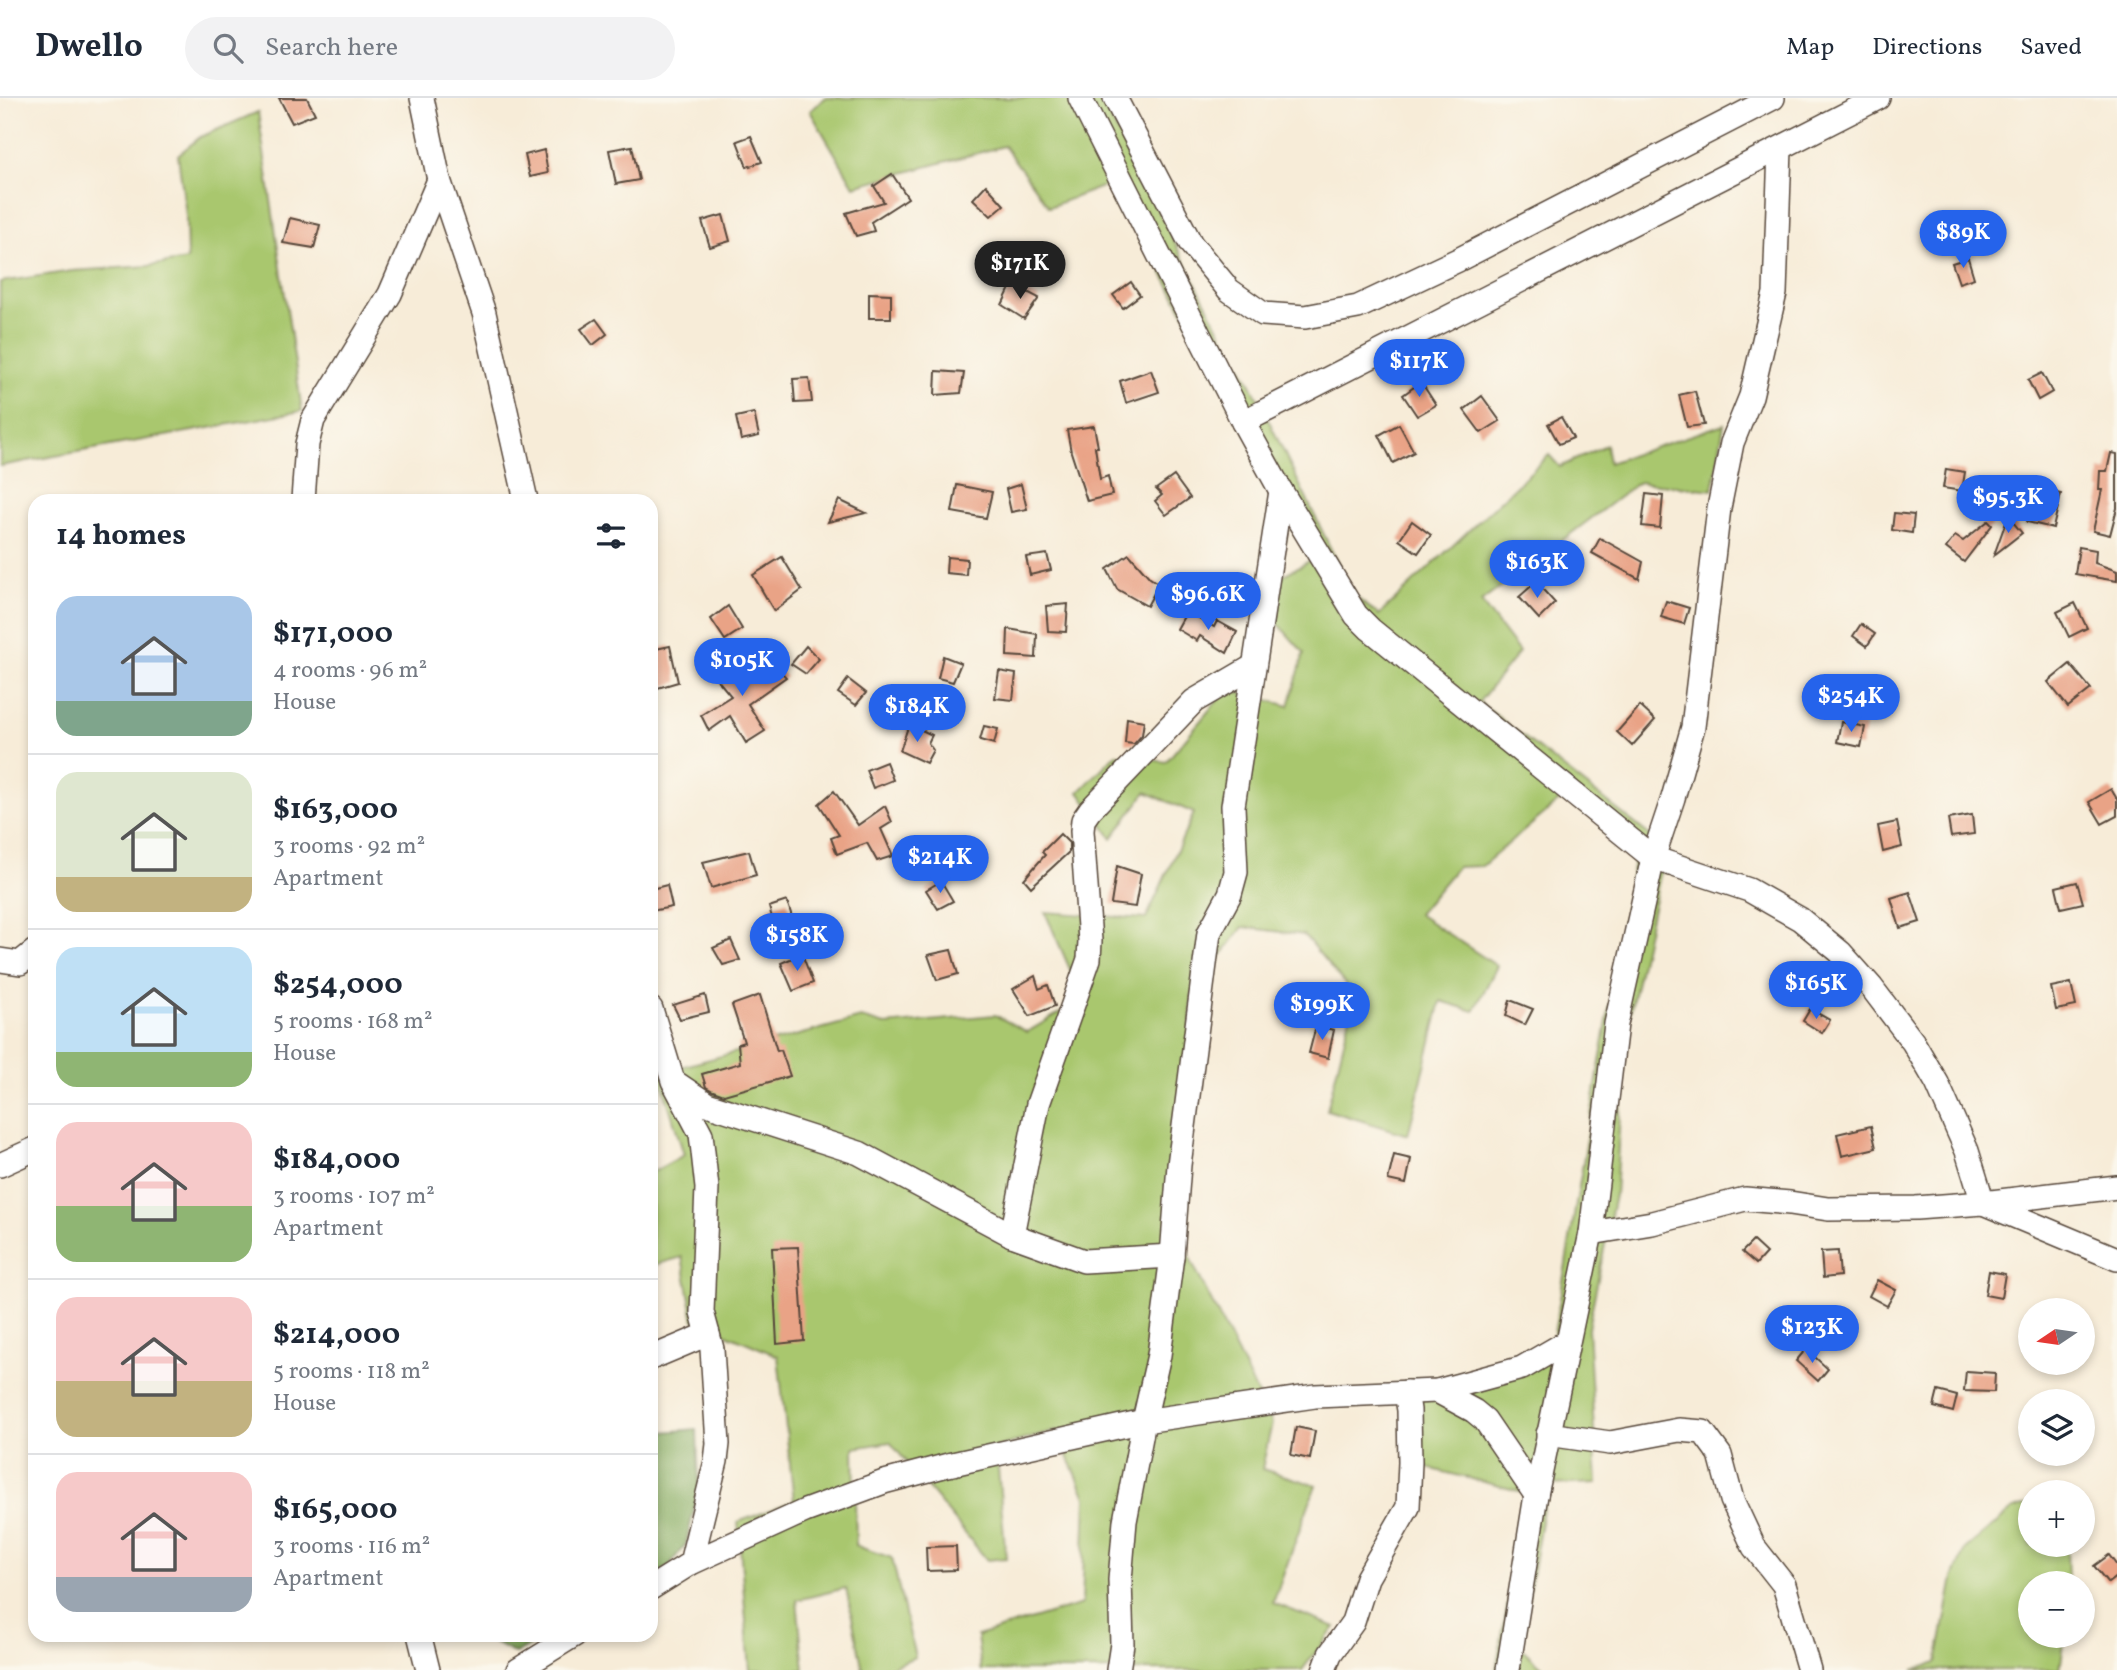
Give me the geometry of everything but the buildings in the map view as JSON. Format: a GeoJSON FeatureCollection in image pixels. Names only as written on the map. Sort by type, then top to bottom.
{"type":"FeatureCollection","features":[{"type":"Feature","properties":{"kind":"street"},"geometry":{"type":"LineString","coordinates":[[422,98],[439,180],[484,313],[525,494]]}},
{"type":"Feature","properties":{"kind":"street"},"geometry":{"type":"LineString","coordinates":[[1080,98],[1243,422],[1356,615],[1653,858],[1749,890],[1800,919],[1840,952],[1872,988],[1913,1042],[1937,1083],[1967,1151],[1983,1203]]}},
{"type":"Feature","properties":{"kind":"street"},"geometry":{"type":"LineString","coordinates":[[1115,98],[1191,244],[1229,290],[1262,314],[1306,317],[1358,307],[1446,266],[1773,98]]}},
{"type":"Feature","properties":{"kind":"street"},"geometry":{"type":"LineString","coordinates":[[1243,422],[1878,98]]}},
{"type":"Feature","properties":{"kind":"street"},"geometry":{"type":"LineString","coordinates":[[1508,1670],[1536,1495],[1591,1233],[1616,1024],[1653,858],[1693,727],[1718,508],[1732,443],[1751,396],[1775,293],[1780,149]]}},
{"type":"Feature","properties":{"kind":"street"},"geometry":{"type":"LineString","coordinates":[[303,494],[307,444],[313,421],[390,293],[439,180]]}},
{"type":"Feature","properties":{"kind":"street"},"geometry":{"type":"LineString","coordinates":[[1118,1670],[1122,1644],[1120,1580],[1125,1521],[1159,1355],[1172,1256],[1179,1165],[1209,933],[1230,894],[1236,872],[1233,806],[1281,491]]}},
{"type":"Feature","properties":{"kind":"street"},"geometry":{"type":"LineString","coordinates":[[1012,1235],[1038,1104],[1088,959],[1090,941],[1083,820],[1194,701],[1254,666]]}},
{"type":"Feature","properties":{"kind":"street"},"geometry":{"type":"LineString","coordinates":[[0,960],[20,962],[28,956]]}},
{"type":"Feature","properties":{"kind":"street"},"geometry":{"type":"LineString","coordinates":[[658,1034],[673,1081],[701,1134],[707,1188],[702,1312],[712,1349],[718,1444],[691,1563]]}},
{"type":"Feature","properties":{"kind":"street"},"geometry":{"type":"LineString","coordinates":[[673,1081],[707,1104],[859,1153],[1012,1235],[1084,1261],[1172,1256]]}},
{"type":"Feature","properties":{"kind":"street"},"geometry":{"type":"LineString","coordinates":[[0,1165],[28,1153]]}},
{"type":"Feature","properties":{"kind":"street"},"geometry":{"type":"LineString","coordinates":[[1591,1233],[1652,1223],[1745,1199],[1828,1209],[1916,1208],[2117,1187]]}},
{"type":"Feature","properties":{"kind":"street"},"geometry":{"type":"LineString","coordinates":[[1983,1203],[2117,1259]]}},
{"type":"Feature","properties":{"kind":"street"},"geometry":{"type":"LineString","coordinates":[[658,1355],[708,1334]]}},
{"type":"Feature","properties":{"kind":"street"},"geometry":{"type":"LineString","coordinates":[[658,1584],[691,1563],[805,1511],[884,1482],[1144,1421],[1315,1396],[1437,1391],[1521,1368],[1567,1342]]}},
{"type":"Feature","properties":{"kind":"street"},"geometry":{"type":"LineString","coordinates":[[1437,1391],[1474,1410],[1485,1420],[1536,1495]]}},
{"type":"Feature","properties":{"kind":"street"},"geometry":{"type":"LineString","coordinates":[[1324,1670],[1330,1654],[1353,1622],[1367,1578],[1408,1507],[1410,1462],[1406,1392]]}},
{"type":"Feature","properties":{"kind":"street"},"geometry":{"type":"LineString","coordinates":[[1548,1434],[1610,1443],[1679,1430],[1703,1432],[1720,1455],[1732,1500],[1755,1547],[1784,1585],[1809,1670]]}},
{"type":"Feature","properties":{"kind":"street"},"geometry":{"type":"LineString","coordinates":[[421,1642],[428,1670]]}},
{"type":"Feature","properties":{"kind":"street"},"geometry":{"type":"LineString","coordinates":[[518,1670],[563,1642]]}},
{"type":"Feature","properties":{"kind":"green space"},"geometry":{"type":"Polygon","coordinates":[[[825,98],[1100,98],[1223,336],[1250,382],[1353,595],[1379,615],[1549,455],[1560,467],[1606,445],[1609,463],[1724,424],[1713,490],[1639,482],[1481,602],[1519,652],[1479,702],[1666,848],[1625,1036],[1615,1195],[1588,1328],[1597,1483],[1547,1485],[1520,1647],[1545,1670],[1496,1670],[1527,1493],[1412,1464],[1409,1380],[1480,1375],[1553,1340],[1634,862],[1601,822],[1564,797],[1482,866],[1457,867],[1418,914],[1497,966],[1474,1011],[1441,1001],[1408,1135],[1327,1110],[1355,996],[1304,935],[1243,927],[1192,994],[1178,1234],[1272,1423],[1262,1469],[1316,1485],[1273,1603],[1335,1627],[1302,1670],[981,1670],[977,1636],[1082,1604],[1086,1497],[1057,1431],[996,1447],[1006,1558],[987,1560],[890,1442],[854,1448],[856,1546],[892,1558],[915,1657],[883,1670],[863,1670],[846,1588],[797,1600],[804,1670],[750,1670],[738,1522],[794,1501],[778,1356],[694,1320],[682,1257],[658,1264],[658,1169],[684,1155],[659,1073],[861,1018],[885,1025],[995,1015],[1027,1032],[1083,999],[1045,912],[1146,919],[1194,813],[1146,792],[1112,838],[1079,792],[1116,754],[1166,762],[1227,689],[1289,706],[1304,653],[1250,593],[1313,559],[1115,182],[1049,207],[1004,146],[854,186],[810,111],[825,98]]]}},
{"type":"Feature","properties":{"kind":"green space"},"geometry":{"type":"Polygon","coordinates":[[[258,112],[302,411],[0,466],[0,282],[72,271],[149,266],[187,260],[186,215],[178,155],[200,137],[258,112]]]}},
{"type":"Feature","properties":{"kind":"green space"},"geometry":{"type":"Polygon","coordinates":[[[697,1429],[699,1488],[686,1544],[667,1568],[658,1573],[658,1432],[697,1429]]]}},
{"type":"Feature","properties":{"kind":"green space"},"geometry":{"type":"Polygon","coordinates":[[[2018,1508],[2018,1557],[2067,1557],[2068,1571],[2018,1571],[2018,1648],[2063,1648],[2060,1670],[1913,1670],[1937,1663],[1953,1578],[1965,1549],[2018,1508]]]}},
{"type":"Feature","properties":{"kind":"green space"},"geometry":{"type":"Polygon","coordinates":[[[493,1642],[537,1642],[515,1654],[493,1642]]]}}]}
